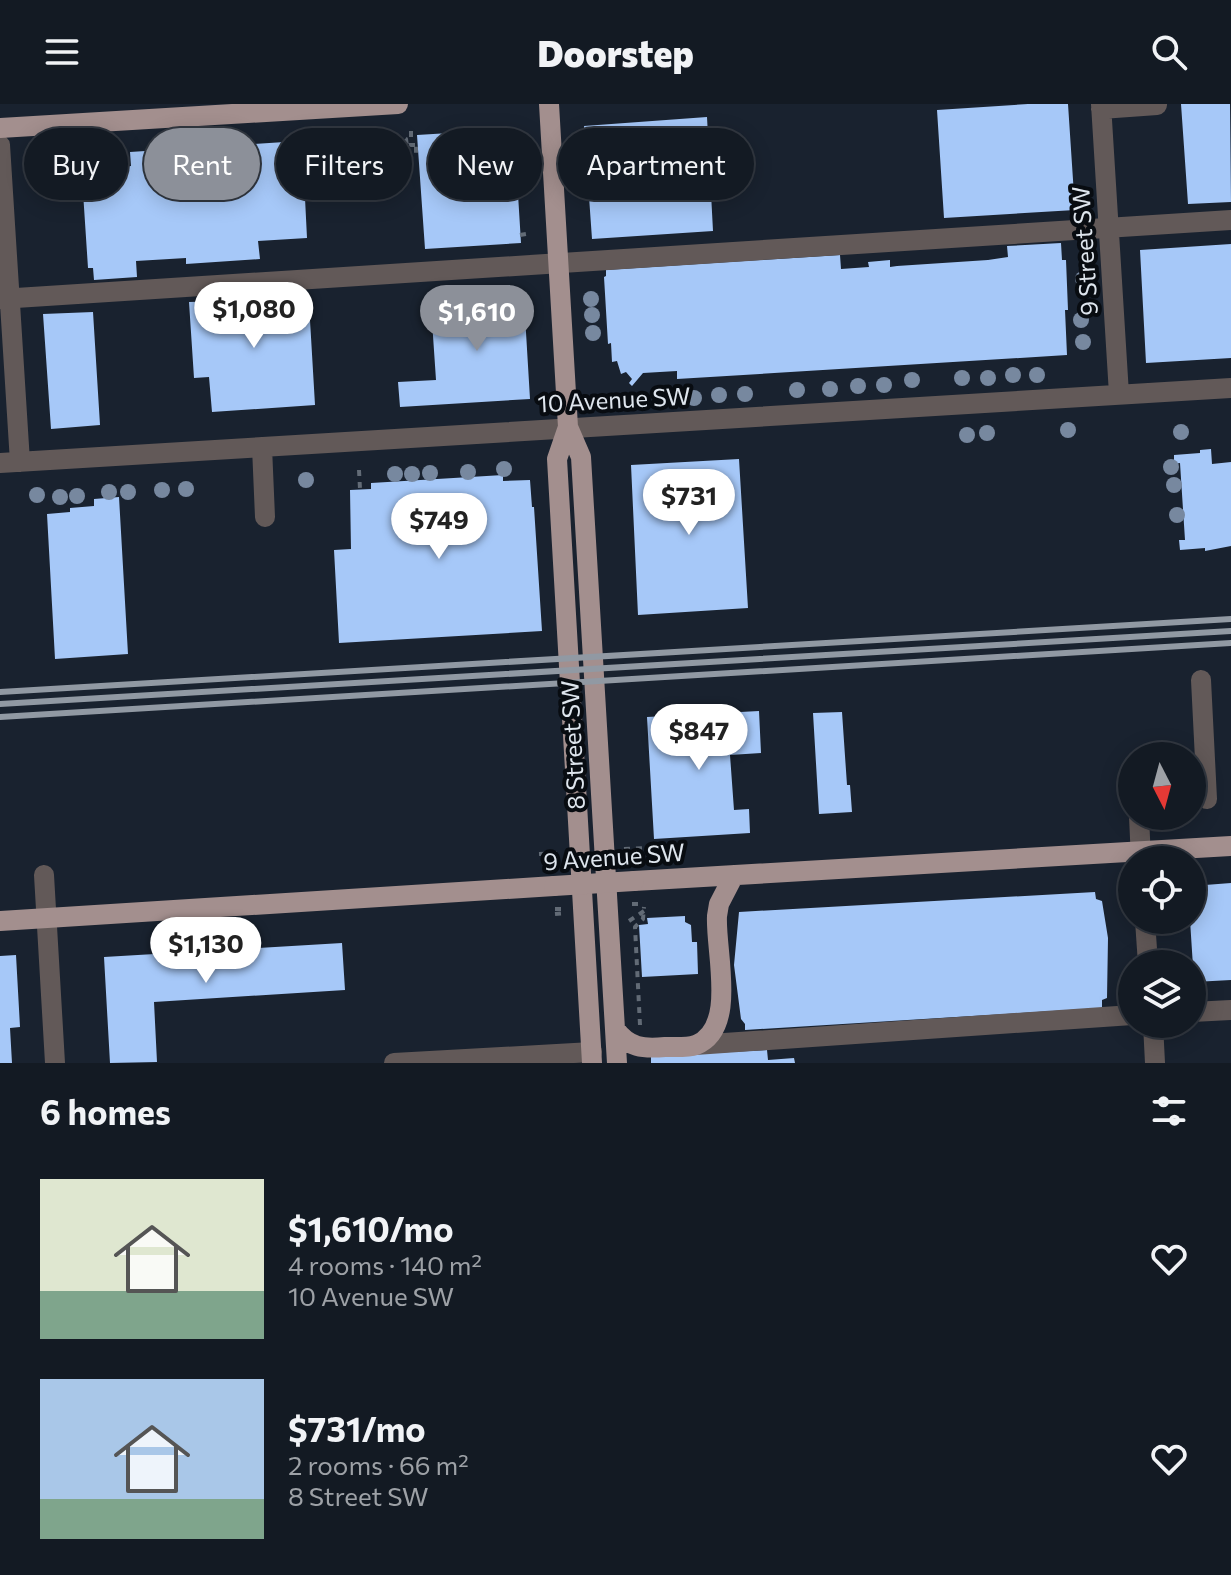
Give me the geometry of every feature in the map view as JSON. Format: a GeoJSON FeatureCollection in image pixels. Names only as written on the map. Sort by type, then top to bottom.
{"type":"FeatureCollection","features":[{"type":"Feature","properties":{"kind":"main road"},"geometry":{"type":"LineString","coordinates":[[0,128],[398,104]]}},
{"type":"Feature","properties":{"kind":"main road","name":"8 Street SW"},"geometry":{"type":"LineString","coordinates":[[549,104],[568,427],[581,457],[617,1063]]}},
{"type":"Feature","properties":{"kind":"main road","name":"8 Street SW"},"geometry":{"type":"LineString","coordinates":[[568,427],[557,459],[592,1057]]}},
{"type":"Feature","properties":{"kind":"main road","name":"9 Avenue SW"},"geometry":{"type":"LineString","coordinates":[[1206,849],[1231,846]]}},
{"type":"Feature","properties":{"kind":"main road","name":"9 Avenue SW"},"geometry":{"type":"LineString","coordinates":[[0,921],[734,875],[1118,857]]}},
{"type":"Feature","properties":{"kind":"main road"},"geometry":{"type":"LineString","coordinates":[[615,1029],[621,1038],[642,1049],[695,1045],[707,1037],[720,1016],[722,1004],[717,916],[719,904],[734,875]]}},
{"type":"Feature","properties":{"kind":"street"},"geometry":{"type":"LineString","coordinates":[[1101,106],[1157,105]]}},
{"type":"Feature","properties":{"kind":"street","name":"9 Street SW"},"geometry":{"type":"LineString","coordinates":[[1101,106],[1119,394]]}},
{"type":"Feature","properties":{"kind":"street"},"geometry":{"type":"LineString","coordinates":[[0,145],[10,463]]}},
{"type":"Feature","properties":{"kind":"street"},"geometry":{"type":"LineString","coordinates":[[4,298],[1231,220]]}},
{"type":"Feature","properties":{"kind":"street","name":"10 Avenue SW"},"geometry":{"type":"LineString","coordinates":[[10,463],[1231,388]]}},
{"type":"Feature","properties":{"kind":"street"},"geometry":{"type":"LineString","coordinates":[[262,447],[265,517]]}},
{"type":"Feature","properties":{"kind":"street"},"geometry":{"type":"LineString","coordinates":[[1201,680],[1207,799]]}},
{"type":"Feature","properties":{"kind":"street"},"geometry":{"type":"LineString","coordinates":[[44,875],[55,1063]]}},
{"type":"Feature","properties":{"kind":"street"},"geometry":{"type":"LineString","coordinates":[[1206,1011],[1231,1010]]}},
{"type":"Feature","properties":{"kind":"street"},"geometry":{"type":"LineString","coordinates":[[695,1045],[1118,1016]]}},
{"type":"Feature","properties":{"kind":"street"},"geometry":{"type":"LineString","coordinates":[[1154,1038],[1155,1063]]}},
{"type":"Feature","properties":{"kind":"street"},"geometry":{"type":"LineString","coordinates":[[394,1063],[592,1057]]}},
{"type":"Feature","properties":{"kind":"path"},"geometry":{"type":"LineString","coordinates":[[359,470],[360,489]]}},
{"type":"Feature","properties":{"kind":"path"},"geometry":{"type":"LineString","coordinates":[[621,849],[645,848]]}},
{"type":"Feature","properties":{"kind":"path"},"geometry":{"type":"LineString","coordinates":[[539,854],[568,852]]}},
{"type":"Feature","properties":{"kind":"path"},"geometry":{"type":"LineString","coordinates":[[632,904],[643,907]]}},
{"type":"Feature","properties":{"kind":"path"},"geometry":{"type":"LineString","coordinates":[[626,922],[643,907]]}},
{"type":"Feature","properties":{"kind":"path"},"geometry":{"type":"LineString","coordinates":[[640,1030],[635,927],[643,919],[643,907]]}},
{"type":"Feature","properties":{"kind":"path"},"geometry":{"type":"LineString","coordinates":[[555,909],[564,909]]}},
{"type":"Feature","properties":{"kind":"building"},"geometry":{"type":"Polygon","coordinates":[[[1068,104],[1075,210],[944,218],[937,110],[1068,104]]]}},
{"type":"Feature","properties":{"kind":"building"},"geometry":{"type":"Polygon","coordinates":[[[1181,104],[1230,104],[1231,202],[1188,204],[1181,104]]]}},
{"type":"Feature","properties":{"kind":"building"},"geometry":{"type":"Polygon","coordinates":[[[707,117],[708,128],[584,128],[707,117]]]}},
{"type":"Feature","properties":{"kind":"building"},"geometry":{"type":"Polygon","coordinates":[[[428,134],[428,200],[518,200],[521,243],[425,249],[417,135],[428,134]]]}},
{"type":"Feature","properties":{"kind":"building"},"geometry":{"type":"Polygon","coordinates":[[[276,143],[276,200],[305,200],[307,238],[258,241],[260,259],[186,264],[186,258],[136,261],[137,277],[94,280],[93,268],[88,268],[84,200],[128,200],[130,152],[144,151],[144,200],[260,200],[260,144],[276,143]]]}},
{"type":"Feature","properties":{"kind":"building"},"geometry":{"type":"Polygon","coordinates":[[[589,200],[711,200],[713,231],[592,239],[589,200]]]}},
{"type":"Feature","properties":{"kind":"building"},"geometry":{"type":"Polygon","coordinates":[[[1061,243],[1062,260],[1066,260],[1067,355],[677,379],[677,371],[643,373],[632,386],[629,383],[632,379],[626,372],[621,374],[617,361],[612,362],[611,343],[608,344],[606,270],[840,255],[841,269],[869,267],[868,262],[890,260],[890,267],[988,260],[1008,257],[1007,246],[1061,243]]]}},
{"type":"Feature","properties":{"kind":"building"},"geometry":{"type":"Polygon","coordinates":[[[1231,244],[1231,358],[1146,363],[1140,250],[1231,244]]]}},
{"type":"Feature","properties":{"kind":"building"},"geometry":{"type":"Polygon","coordinates":[[[510,285],[511,300],[524,299],[530,399],[400,407],[398,382],[436,380],[432,321],[453,320],[451,304],[468,303],[467,288],[510,285]]]}},
{"type":"Feature","properties":{"kind":"building"},"geometry":{"type":"Polygon","coordinates":[[[288,288],[289,305],[309,303],[315,405],[212,412],[209,377],[194,378],[189,302],[221,301],[220,292],[288,288]]]}},
{"type":"Feature","properties":{"kind":"building"},"geometry":{"type":"Polygon","coordinates":[[[93,312],[100,425],[51,429],[43,314],[93,312]]]}},
{"type":"Feature","properties":{"kind":"building"},"geometry":{"type":"Polygon","coordinates":[[[1211,449],[1212,464],[1231,462],[1231,546],[1205,551],[1205,548],[1180,550],[1179,540],[1185,540],[1180,463],[1174,464],[1174,455],[1211,449]]]}},
{"type":"Feature","properties":{"kind":"building"},"geometry":{"type":"Polygon","coordinates":[[[739,459],[748,608],[638,615],[631,465],[739,459]]]}},
{"type":"Feature","properties":{"kind":"building"},"geometry":{"type":"Polygon","coordinates":[[[503,475],[503,481],[530,480],[542,631],[339,643],[334,550],[351,549],[350,490],[371,489],[371,483],[503,475]]]}},
{"type":"Feature","properties":{"kind":"building"},"geometry":{"type":"Polygon","coordinates":[[[119,497],[128,654],[55,659],[47,514],[94,506],[94,499],[119,497]]]}},
{"type":"Feature","properties":{"kind":"building"},"geometry":{"type":"Polygon","coordinates":[[[759,711],[761,753],[730,755],[734,810],[749,809],[750,833],[654,839],[647,717],[759,711]]]}},
{"type":"Feature","properties":{"kind":"building"},"geometry":{"type":"Polygon","coordinates":[[[842,712],[852,812],[819,814],[813,713],[842,712]]]}},
{"type":"Feature","properties":{"kind":"building"},"geometry":{"type":"Polygon","coordinates":[[[1231,883],[1231,980],[1206,981],[1206,950],[1192,950],[1191,934],[1206,934],[1206,885],[1231,883]]]}},
{"type":"Feature","properties":{"kind":"building"},"geometry":{"type":"Polygon","coordinates":[[[1095,892],[1096,899],[1102,901],[1108,938],[1107,998],[1102,1000],[1102,1008],[745,1030],[734,965],[739,912],[1095,892]]]}},
{"type":"Feature","properties":{"kind":"building"},"geometry":{"type":"Polygon","coordinates":[[[685,916],[685,922],[691,925],[692,942],[697,942],[698,974],[642,977],[639,925],[648,924],[647,918],[685,916]]]}},
{"type":"Feature","properties":{"kind":"building"},"geometry":{"type":"Polygon","coordinates":[[[342,943],[345,990],[154,1002],[157,1062],[110,1063],[104,957],[342,943]]]}},
{"type":"Feature","properties":{"kind":"building"},"geometry":{"type":"Polygon","coordinates":[[[16,955],[20,1027],[10,1028],[12,1063],[0,1063],[0,956],[16,955]]]}},
{"type":"Feature","properties":{"kind":"building"},"geometry":{"type":"Polygon","coordinates":[[[767,1050],[768,1060],[794,1058],[795,1063],[651,1063],[651,1056],[767,1050]]]}},
{"type":"Feature","properties":{"kind":"railway"},"geometry":{"type":"LineString","coordinates":[[0,692],[1231,619]]}},
{"type":"Feature","properties":{"kind":"railway"},"geometry":{"type":"LineString","coordinates":[[0,704],[1231,631]]}},
{"type":"Feature","properties":{"kind":"railway"},"geometry":{"type":"LineString","coordinates":[[0,717],[1231,643]]}}]}
